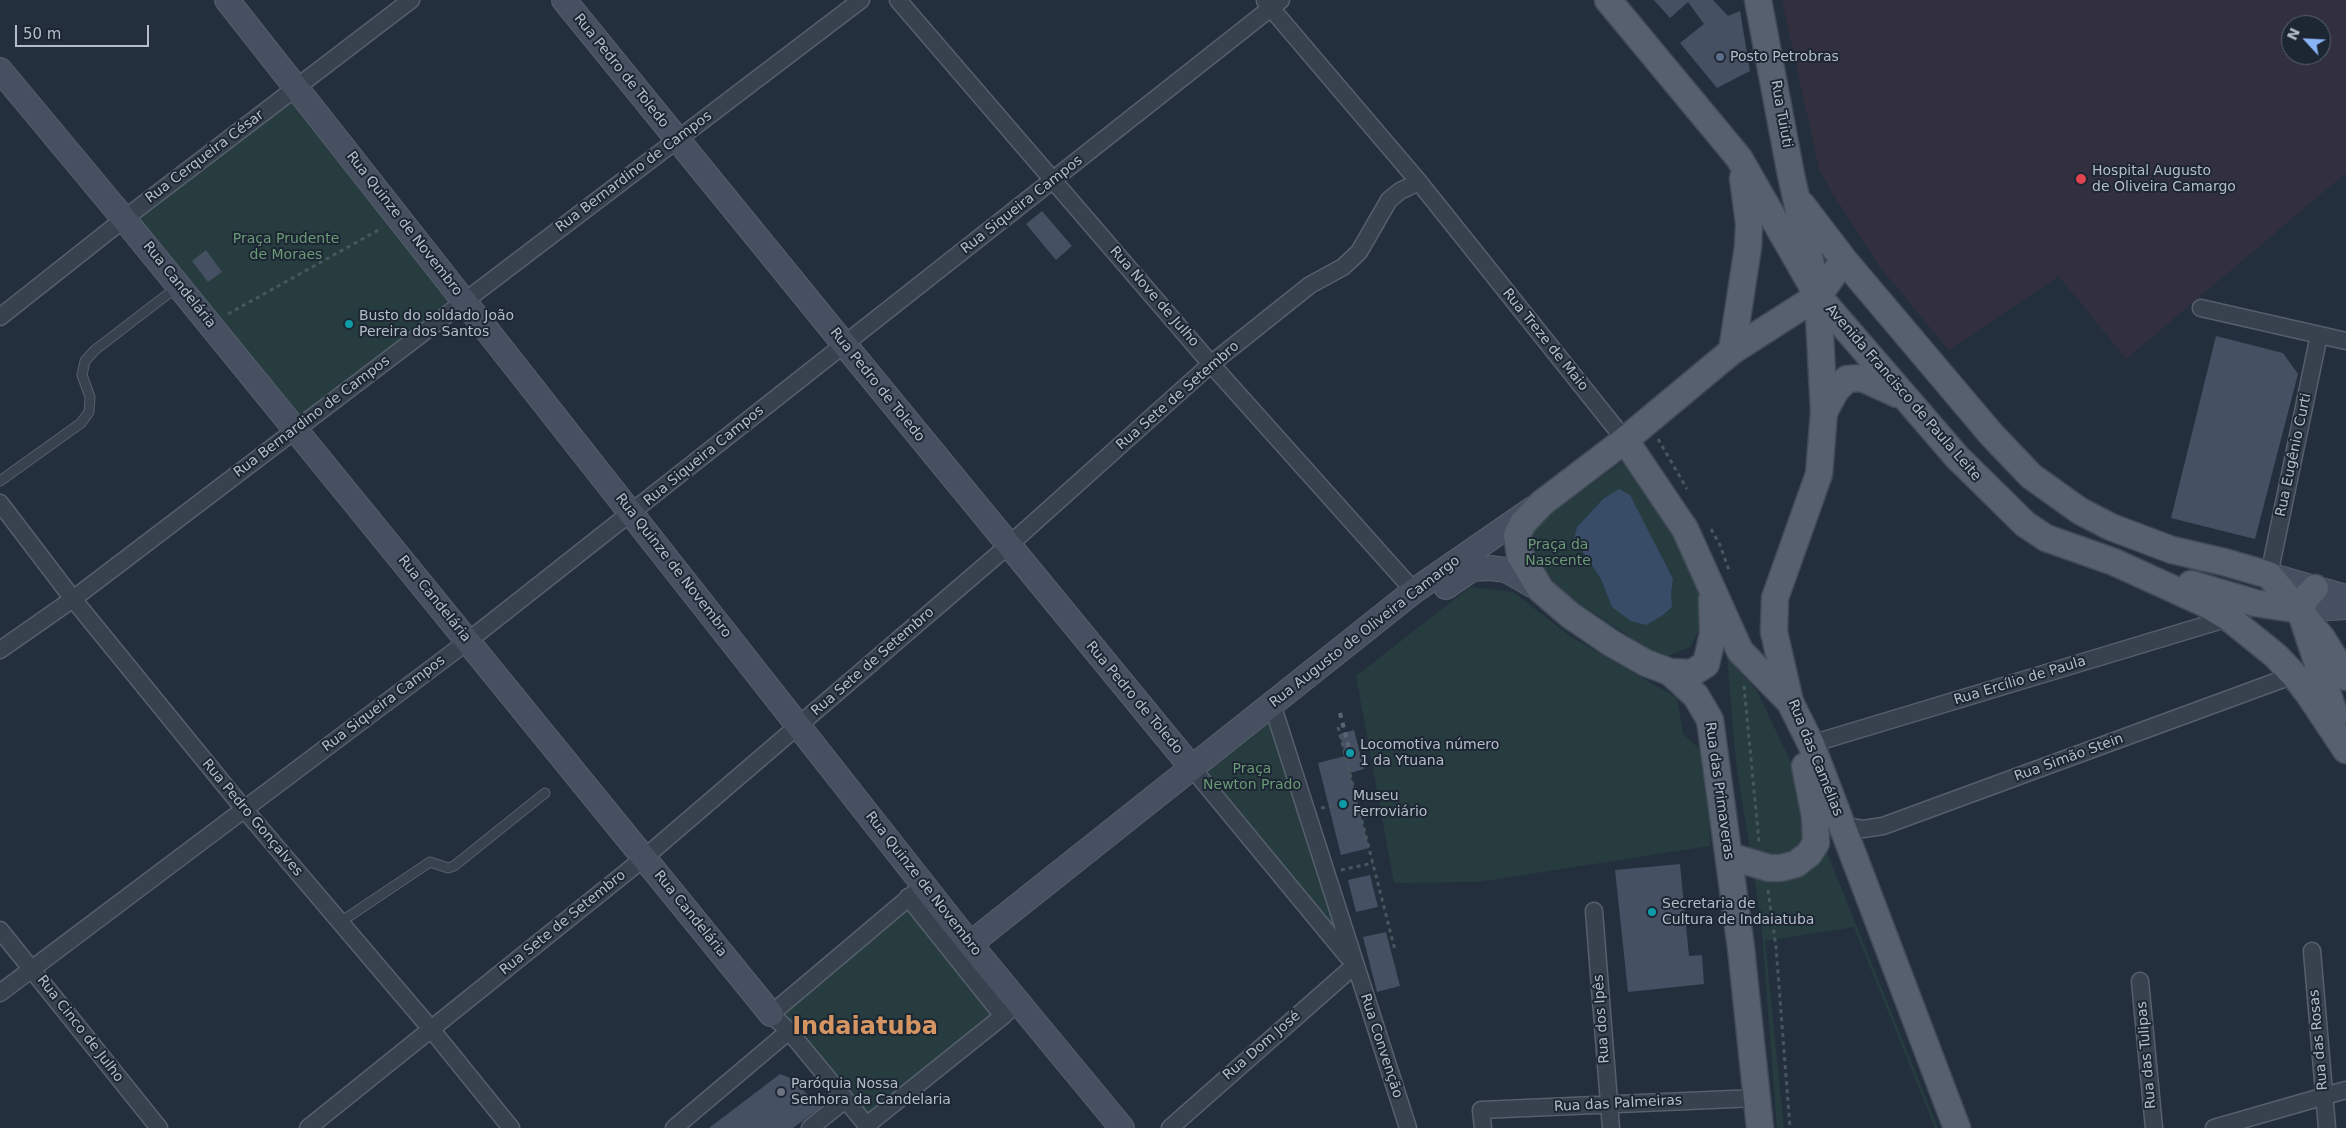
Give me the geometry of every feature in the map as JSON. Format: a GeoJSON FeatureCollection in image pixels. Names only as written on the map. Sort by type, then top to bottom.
{"type":"FeatureCollection","features":[{"type":"Feature","properties":{"kind":"main road","name":"Avenida Francisco de Paula Leite"},"geometry":{"type":"LineString","coordinates":[[1608,0],[1739,158],[1818,296],[1957,458],[2025,524],[2046,538],[2114,562],[2206,604],[2229,618],[2276,656],[2294,676],[2308,692],[2346,749]]}},
{"type":"Feature","properties":{"kind":"main road","name":"Rua Tuiuti"},"geometry":{"type":"LineString","coordinates":[[1758,0],[1798,199]]}},
{"type":"Feature","properties":{"kind":"main road"},"geometry":{"type":"LineString","coordinates":[[1732,351],[1748,247],[1747,198],[1739,158]]}},
{"type":"Feature","properties":{"kind":"main road"},"geometry":{"type":"LineString","coordinates":[[1798,199],[1844,260],[1991,434],[2030,476],[2080,510],[2111,527],[2165,548],[2224,562],[2269,576],[2322,638],[2346,678]]}},
{"type":"Feature","properties":{"kind":"main road","name":"Rua das Camélias"},"geometry":{"type":"LineString","coordinates":[[1798,199],[1818,296],[1824,412],[1819,474],[1775,598],[1774,632],[1790,702],[1811,744],[1957,1128]]}},
{"type":"Feature","properties":{"kind":"main road"},"geometry":{"type":"LineString","coordinates":[[1818,296],[1844,260]]}},
{"type":"Feature","properties":{"kind":"main road","name":"Rua Augusto de Oliveira Camargo"},"geometry":{"type":"LineString","coordinates":[[1542,503],[1624,440],[1732,351],[1818,296]]}},
{"type":"Feature","properties":{"kind":"main road"},"geometry":{"type":"LineString","coordinates":[[1824,412],[1836,390],[1847,379],[1862,378],[1903,396]]}},
{"type":"Feature","properties":{"kind":"main road","name":"Rua Treze de Maio"},"geometry":{"type":"LineString","coordinates":[[1624,440],[1685,529],[1740,651],[1790,702]]}},
{"type":"Feature","properties":{"kind":"main road"},"geometry":{"type":"LineString","coordinates":[[1541,590],[1520,555],[1517,535],[1524,523],[1542,503]]}},
{"type":"Feature","properties":{"kind":"main road"},"geometry":{"type":"LineString","coordinates":[[2114,562],[2255,603],[2300,610]]}},
{"type":"Feature","properties":{"kind":"main road"},"geometry":{"type":"LineString","coordinates":[[1670,672],[1692,673],[1706,664],[1714,634],[1710,586]]}},
{"type":"Feature","properties":{"kind":"main road"},"geometry":{"type":"LineString","coordinates":[[2315,588],[2305,599],[2300,610],[2346,749]]}},
{"type":"Feature","properties":{"kind":"main road","name":"Rua das Primaveras"},"geometry":{"type":"LineString","coordinates":[[1541,590],[1610,643],[1646,663],[1670,672],[1696,696],[1710,720],[1741,948],[1760,1128]]}},
{"type":"Feature","properties":{"kind":"main road"},"geometry":{"type":"LineString","coordinates":[[1729,856],[1769,868],[1781,868],[1796,864],[1809,854],[1816,843],[1811,790],[1790,702]]}},
{"type":"Feature","properties":{"kind":"street","name":"Rua Quinze de Novembro"},"geometry":{"type":"LineString","coordinates":[[227,0],[799,726],[916,891],[970,944],[1010,1008],[1122,1128]]}},
{"type":"Feature","properties":{"kind":"street","name":"Rua Cerqueira César"},"geometry":{"type":"LineString","coordinates":[[0,317],[124,219],[411,0]]}},
{"type":"Feature","properties":{"kind":"street","name":"Rua Pedro de Toledo"},"geometry":{"type":"LineString","coordinates":[[564,0],[1192,768]]}},
{"type":"Feature","properties":{"kind":"street","name":"Rua Bernardino de Campos"},"geometry":{"type":"LineString","coordinates":[[0,650],[73,598],[860,0]]}},
{"type":"Feature","properties":{"kind":"street","name":"Rua Nove de Julho"},"geometry":{"type":"LineString","coordinates":[[898,0],[1212,364],[1414,591]]}},
{"type":"Feature","properties":{"kind":"street","name":"Rua Siqueira Campos"},"geometry":{"type":"LineString","coordinates":[[0,993],[468,642],[1053,180],[1272,2]]}},
{"type":"Feature","properties":{"kind":"street","name":"Rua Treze de Maio"},"geometry":{"type":"LineString","coordinates":[[1272,2],[1419,182],[1624,440]]}},
{"type":"Feature","properties":{"kind":"street","name":"Rua Candelária"},"geometry":{"type":"LineString","coordinates":[[0,70],[296,429],[771,1014],[789,1031],[868,1126]]}},
{"type":"Feature","properties":{"kind":"street","name":"Rua Sete de Setembro"},"geometry":{"type":"LineString","coordinates":[[308,1128],[644,858],[1009,545],[1212,364],[1310,285],[1343,267],[1359,252],[1389,200],[1400,191],[1419,182]]}},
{"type":"Feature","properties":{"kind":"street"},"geometry":{"type":"LineString","coordinates":[[2201,308],[2346,341]]}},
{"type":"Feature","properties":{"kind":"street","name":"Rua Eugênio Curti"},"geometry":{"type":"LineString","coordinates":[[2269,576],[2319,334]]}},
{"type":"Feature","properties":{"kind":"street","name":"Rua Pedro Gonçalves"},"geometry":{"type":"LineString","coordinates":[[0,503],[73,598],[244,809],[431,1029],[511,1128]]}},
{"type":"Feature","properties":{"kind":"street","name":"Rua Augusto de Oliveira Camargo"},"geometry":{"type":"LineString","coordinates":[[970,944],[1414,591],[1542,503]]}},
{"type":"Feature","properties":{"kind":"street","name":"Rua das Primaveras"},"geometry":{"type":"LineString","coordinates":[[1414,591],[1434,595],[1472,569],[1490,568],[1506,570],[1541,590]]}},
{"type":"Feature","properties":{"kind":"street"},"geometry":{"type":"LineString","coordinates":[[2269,576],[2346,597]]}},
{"type":"Feature","properties":{"kind":"street"},"geometry":{"type":"LineString","coordinates":[[2300,610],[2346,607]]}},
{"type":"Feature","properties":{"kind":"street","name":"Rua Ercílio de Paula"},"geometry":{"type":"LineString","coordinates":[[1811,744],[2229,618]]}},
{"type":"Feature","properties":{"kind":"street","name":"Rua Simão Stein"},"geometry":{"type":"LineString","coordinates":[[1842,825],[1863,829],[1883,826],[2294,676]]}},
{"type":"Feature","properties":{"kind":"street"},"geometry":{"type":"LineString","coordinates":[[1272,704],[1355,965]]}},
{"type":"Feature","properties":{"kind":"street"},"geometry":{"type":"LineString","coordinates":[[1192,768],[1355,965]]}},
{"type":"Feature","properties":{"kind":"street"},"geometry":{"type":"LineString","coordinates":[[771,1014],[916,891],[1010,1008],[868,1126]]}},
{"type":"Feature","properties":{"kind":"street","name":"Rua dos Ipês"},"geometry":{"type":"LineString","coordinates":[[1594,910],[1611,1128]]}},
{"type":"Feature","properties":{"kind":"street","name":"Rua Cinco de Julho"},"geometry":{"type":"LineString","coordinates":[[0,930],[159,1128]]}},
{"type":"Feature","properties":{"kind":"street","name":"Rua das Rosas"},"geometry":{"type":"LineString","coordinates":[[2312,951],[2328,1128]]}},
{"type":"Feature","properties":{"kind":"street","name":"Rua Dom José"},"geometry":{"type":"LineString","coordinates":[[1170,1128],[1355,965]]}},
{"type":"Feature","properties":{"kind":"street","name":"Rua Convenção"},"geometry":{"type":"LineString","coordinates":[[1355,965],[1408,1128]]}},
{"type":"Feature","properties":{"kind":"street","name":"Rua das Tulipas"},"geometry":{"type":"LineString","coordinates":[[2140,981],[2154,1128]]}},
{"type":"Feature","properties":{"kind":"street"},"geometry":{"type":"LineString","coordinates":[[675,1127],[789,1031]]}},
{"type":"Feature","properties":{"kind":"street"},"geometry":{"type":"LineString","coordinates":[[2214,1128],[2346,1090]]}},
{"type":"Feature","properties":{"kind":"street","name":"Rua das Palmeiras"},"geometry":{"type":"LineString","coordinates":[[1483,1128],[1480,1110],[1756,1098]]}},
{"type":"Feature","properties":{"kind":"street"},"geometry":{"type":"LineString","coordinates":[[810,1128],[846,1100]]}},
{"type":"Feature","properties":{"kind":"lane"},"geometry":{"type":"LineString","coordinates":[[0,481],[81,423],[90,412],[90,397],[82,375],[85,361],[95,350],[179,286]]}},
{"type":"Feature","properties":{"kind":"lane"},"geometry":{"type":"LineString","coordinates":[[339,922],[430,862],[448,868],[454,866],[545,793]]}},
{"type":"Feature","properties":{"kind":"path"},"geometry":{"type":"LineString","coordinates":[[210,324],[399,218]]}},
{"type":"Feature","properties":{"kind":"path"},"geometry":{"type":"LineString","coordinates":[[1338,727],[1395,950]]}},
{"type":"Feature","properties":{"kind":"path"},"geometry":{"type":"LineString","coordinates":[[1306,812],[1357,801]]}},
{"type":"Feature","properties":{"kind":"path"},"geometry":{"type":"LineString","coordinates":[[1325,873],[1372,863]]}},
{"type":"Feature","properties":{"kind":"path"},"geometry":{"type":"LineString","coordinates":[[1776,947],[1790,1128]]}},
{"type":"Feature","properties":{"kind":"shaded area","name":"Hospital Augusto de Oliveira Camargo"},"geometry":{"type":"Polygon","coordinates":[[[1782,0],[2346,0],[2346,173],[2126,359],[2059,276],[1949,350],[1880,267],[1819,169],[1782,0]]]}},
{"type":"Feature","properties":{"kind":"green space","name":"Praça Prudente de Moraes"},"geometry":{"type":"Polygon","coordinates":[[[297,87],[464,301],[296,429],[124,219],[297,87]]]}},
{"type":"Feature","properties":{"kind":"green space","name":"Praça da Nascente"},"geometry":{"type":"Polygon","coordinates":[[[1625,460],[1710,586],[1699,631],[1690,647],[1668,656],[1652,651],[1562,592],[1538,562],[1530,535],[1544,518],[1625,460]],[[1603,499],[1577,527],[1574,539],[1601,579],[1612,607],[1672,607],[1670,592],[1673,579],[1603,499]]]}},
{"type":"Feature","properties":{"kind":"green space"},"geometry":{"type":"Polygon","coordinates":[[[1470,587],[1513,592],[1573,638],[1677,698],[1683,734],[1707,756],[1710,846],[1478,882],[1394,883],[1356,676],[1470,587]]]}},
{"type":"Feature","properties":{"kind":"green space"},"geometry":{"type":"Polygon","coordinates":[[[1727,657],[1757,691],[1788,756],[1938,1128],[1935,1128],[1854,927],[1765,941],[1784,1128],[1777,1128],[1761,920],[1736,762],[1727,657]]]}},
{"type":"Feature","properties":{"kind":"green space","name":"Praça Newton Prado"},"geometry":{"type":"Polygon","coordinates":[[[1272,704],[1355,965],[1192,768],[1272,704]]]}},
{"type":"Feature","properties":{"kind":"green space"},"geometry":{"type":"Polygon","coordinates":[[[908,897],[1003,1016],[867,1125],[771,1014],[908,897]]]}},
{"type":"Feature","properties":{"kind":"water"},"geometry":{"type":"Polygon","coordinates":[[[1619,489],[1630,495],[1673,579],[1672,607],[1646,625],[1631,621],[1612,607],[1601,579],[1574,539],[1577,527],[1603,499],[1619,489]]]}},
{"type":"Feature","properties":{"kind":"building","name":"Posto Petrobras"},"geometry":{"type":"Polygon","coordinates":[[[1654,0],[1713,0],[1728,16],[1740,11],[1750,71],[1717,88],[1680,43],[1704,24],[1688,2],[1670,18],[1654,0]]]}},
{"type":"Feature","properties":{"kind":"building"},"geometry":{"type":"Polygon","coordinates":[[[1042,211],[1072,246],[1056,260],[1026,224],[1042,211]]]}},
{"type":"Feature","properties":{"kind":"building"},"geometry":{"type":"Polygon","coordinates":[[[206,250],[222,272],[208,282],[192,261],[206,250]]]}},
{"type":"Feature","properties":{"kind":"building"},"geometry":{"type":"Polygon","coordinates":[[[2216,336],[2283,353],[2298,374],[2255,539],[2171,518],[2216,336]]]}},
{"type":"Feature","properties":{"kind":"building","name":"Museu Ferroviário"},"geometry":{"type":"Polygon","coordinates":[[[1354,730],[1364,769],[1350,773],[1369,848],[1341,855],[1318,763],[1345,756],[1340,734],[1354,730]]]}},
{"type":"Feature","properties":{"kind":"building","name":"Secretaria de Cultura de Indaiatuba"},"geometry":{"type":"Polygon","coordinates":[[[1680,864],[1689,956],[1702,955],[1704,984],[1628,992],[1615,870],[1680,864]]]}},
{"type":"Feature","properties":{"kind":"building"},"geometry":{"type":"Polygon","coordinates":[[[1370,875],[1378,907],[1356,912],[1348,880],[1370,875]]]}},
{"type":"Feature","properties":{"kind":"building"},"geometry":{"type":"Polygon","coordinates":[[[1386,932],[1400,986],[1377,992],[1363,937],[1386,932]]]}},
{"type":"Feature","properties":{"kind":"building","name":"Paróquia Nossa Senhora da Candelaria"},"geometry":{"type":"Polygon","coordinates":[[[780,1074],[790,1078],[821,1107],[793,1128],[709,1128],[780,1074]]]}},
{"type":"Feature","properties":{"kind":"railway"},"geometry":{"type":"LineString","coordinates":[[1340,713],[1350,753]]}},
{"type":"Feature","properties":{"kind":"place","name":"Posto Petrobras"},"geometry":{"type":"Point","coordinates":[1720,57]}},
{"type":"Feature","properties":{"kind":"place","name":"Hospital Augusto de Oliveira Camargo"},"geometry":{"type":"Point","coordinates":[2081,179]}},
{"type":"Feature","properties":{"kind":"place","name":"Busto do soldado João Pereira dos Santos"},"geometry":{"type":"Point","coordinates":[349,324]}},
{"type":"Feature","properties":{"kind":"place","name":"Locomotiva número 1 da Ytuana"},"geometry":{"type":"Point","coordinates":[1350,753]}},
{"type":"Feature","properties":{"kind":"place","name":"Museu Ferroviário"},"geometry":{"type":"Point","coordinates":[1343,804]}},
{"type":"Feature","properties":{"kind":"place","name":"Secretaria de Cultura de Indaiatuba"},"geometry":{"type":"Point","coordinates":[1652,912]}},
{"type":"Feature","properties":{"kind":"place","name":"Paróquia Nossa Senhora da Candelaria"},"geometry":{"type":"Point","coordinates":[781,1092]}},
{"type":"Feature","properties":{"kind":"district","name":"Indaiatuba"},"geometry":{"type":"Point","coordinates":[865,1028]}}]}
